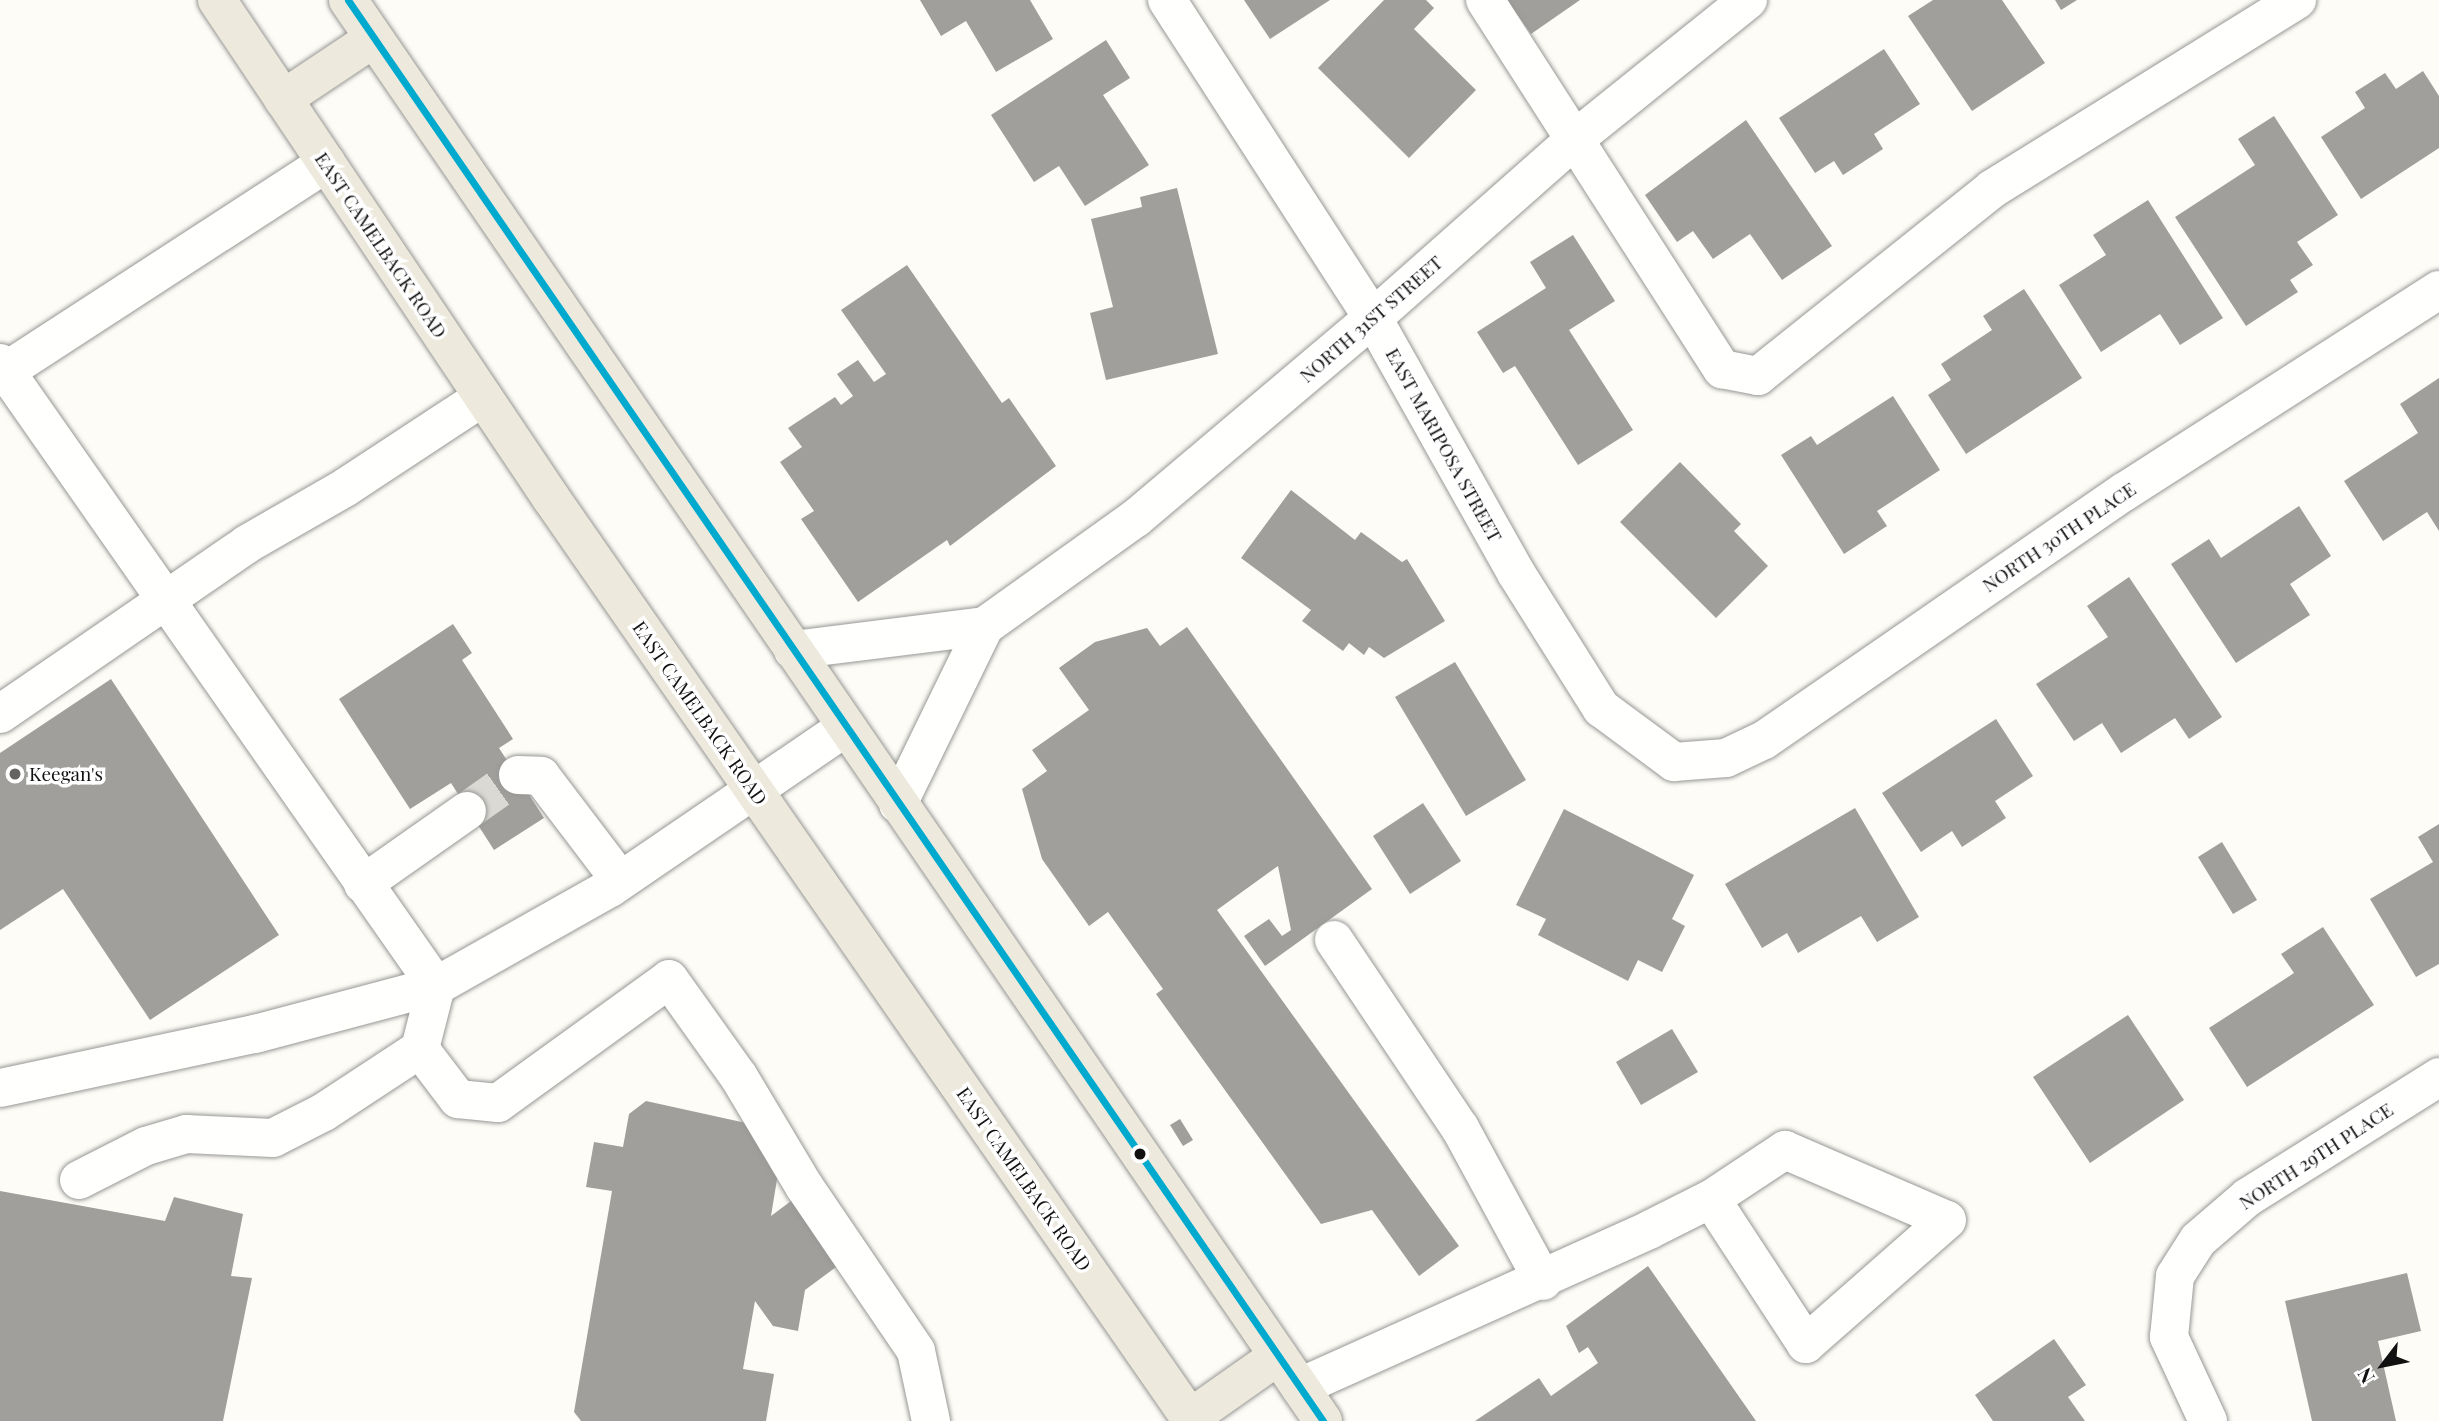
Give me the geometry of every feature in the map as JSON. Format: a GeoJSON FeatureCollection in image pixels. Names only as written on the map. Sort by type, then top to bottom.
{"type":"FeatureCollection","features":[{"type":"Feature","properties":{"kind":"main road","name":"EAST CAMELBACK ROAD"},"geometry":{"type":"LineString","coordinates":[[217,0],[483,397],[751,788],[1191,1420]]}},
{"type":"Feature","properties":{"kind":"main road"},"geometry":{"type":"LineString","coordinates":[[348,0],[1324,1421]]}},
{"type":"Feature","properties":{"kind":"main road"},"geometry":{"type":"LineString","coordinates":[[283,99],[373,39]]}},
{"type":"Feature","properties":{"kind":"main road"},"geometry":{"type":"LineString","coordinates":[[1191,1420],[1279,1356]]}},
{"type":"Feature","properties":{"kind":"street","name":"EAST MARIPOSA STREET"},"geometry":{"type":"LineString","coordinates":[[1167,0],[1373,318],[1516,573],[1601,708],[1674,762]]}},
{"type":"Feature","properties":{"kind":"street"},"geometry":{"type":"LineString","coordinates":[[1485,0],[1722,369],[1758,376],[1992,189],[2297,0]]}},
{"type":"Feature","properties":{"kind":"street","name":"NORTH 31ST STREET"},"geometry":{"type":"LineString","coordinates":[[898,804],[985,626],[1136,518],[1373,318],[1574,139],[1748,0]]}},
{"type":"Feature","properties":{"kind":"street"},"geometry":{"type":"LineString","coordinates":[[79,1180],[146,1146],[186,1134],[274,1138],[324,1112],[420,1049],[436,986],[163,602],[3,367],[326,163]]}},
{"type":"Feature","properties":{"kind":"street","name":"NORTH 30TH PLACE"},"geometry":{"type":"LineString","coordinates":[[1674,762],[1726,758],[1764,740],[2124,492],[2439,290]]}},
{"type":"Feature","properties":{"kind":"street"},"geometry":{"type":"LineString","coordinates":[[0,714],[163,602],[483,397]]}},
{"type":"Feature","properties":{"kind":"street","name":"NORTH 31ST STREET"},"geometry":{"type":"LineString","coordinates":[[793,650],[985,626]]}},
{"type":"Feature","properties":{"kind":"street"},"geometry":{"type":"LineString","coordinates":[[0,1088],[255,1034],[436,986],[620,880],[751,788],[846,727]]}},
{"type":"Feature","properties":{"kind":"street"},"geometry":{"type":"LineString","coordinates":[[518,775],[541,776],[620,880]]}},
{"type":"Feature","properties":{"kind":"street"},"geometry":{"type":"LineString","coordinates":[[363,884],[467,811]]}},
{"type":"Feature","properties":{"kind":"street"},"geometry":{"type":"LineString","coordinates":[[1335,940],[1460,1128],[1543,1281]]}},
{"type":"Feature","properties":{"kind":"street"},"geometry":{"type":"LineString","coordinates":[[420,1049],[458,1099],[498,1102],[669,979],[739,1077],[804,1186],[916,1351],[931,1421]]}},
{"type":"Feature","properties":{"kind":"street","name":"NORTH 29TH PLACE"},"geometry":{"type":"LineString","coordinates":[[2208,1421],[2169,1337],[2175,1276],[2198,1240],[2248,1198],[2439,1077]]}},
{"type":"Feature","properties":{"kind":"street"},"geometry":{"type":"LineString","coordinates":[[1300,1387],[1543,1281],[1711,1199],[1785,1150],[1947,1220],[1806,1344],[1711,1199]]}},
{"type":"Feature","properties":{"kind":"building"},"geometry":{"type":"Polygon","coordinates":[[[920,0],[1030,0],[1053,39],[996,72],[966,21],[941,36],[920,0]]]}},
{"type":"Feature","properties":{"kind":"building"},"geometry":{"type":"Polygon","coordinates":[[[1244,0],[1330,0],[1270,39],[1244,0]]]}},
{"type":"Feature","properties":{"kind":"building"},"geometry":{"type":"Polygon","coordinates":[[[1384,0],[1426,0],[1434,8],[1414,29],[1476,90],[1409,158],[1318,68],[1384,0]]]}},
{"type":"Feature","properties":{"kind":"building"},"geometry":{"type":"Polygon","coordinates":[[[1507,0],[1580,0],[1531,34],[1507,0]]]}},
{"type":"Feature","properties":{"kind":"building"},"geometry":{"type":"Polygon","coordinates":[[[1933,0],[2002,0],[2045,63],[1972,111],[1908,16],[1933,0]]]}},
{"type":"Feature","properties":{"kind":"building"},"geometry":{"type":"Polygon","coordinates":[[[2055,0],[2077,0],[2061,10],[2055,0]]]}},
{"type":"Feature","properties":{"kind":"building"},"geometry":{"type":"Polygon","coordinates":[[[1106,40],[1130,78],[1103,95],[1149,165],[1085,206],[1059,166],[1034,182],[991,115],[1106,40]]]}},
{"type":"Feature","properties":{"kind":"building"},"geometry":{"type":"Polygon","coordinates":[[[1884,49],[1920,104],[1874,134],[1883,149],[1843,175],[1834,161],[1815,173],[1779,118],[1884,49]]]}},
{"type":"Feature","properties":{"kind":"building"},"geometry":{"type":"Polygon","coordinates":[[[2423,71],[2439,96],[2439,148],[2361,199],[2321,137],[2365,108],[2355,92],[2385,73],[2396,89],[2423,71]]]}},
{"type":"Feature","properties":{"kind":"building"},"geometry":{"type":"Polygon","coordinates":[[[2274,116],[2338,215],[2297,242],[2313,265],[2290,280],[2298,292],[2246,326],[2175,217],[2255,165],[2238,139],[2274,116]]]}},
{"type":"Feature","properties":{"kind":"building"},"geometry":{"type":"Polygon","coordinates":[[[1746,120],[1832,246],[1782,280],[1750,234],[1713,259],[1693,231],[1677,242],[1645,195],[1746,120]]]}},
{"type":"Feature","properties":{"kind":"building"},"geometry":{"type":"Polygon","coordinates":[[[1177,188],[1218,354],[1106,380],[1090,313],[1113,307],[1091,219],[1142,207],[1140,197],[1177,188]]]}},
{"type":"Feature","properties":{"kind":"building"},"geometry":{"type":"Polygon","coordinates":[[[2148,200],[2223,318],[2180,345],[2160,314],[2101,352],[2059,285],[2106,255],[2093,235],[2148,200]]]}},
{"type":"Feature","properties":{"kind":"building"},"geometry":{"type":"Polygon","coordinates":[[[1573,235],[1615,301],[1569,330],[1633,430],[1578,465],[1515,366],[1503,373],[1477,332],[1546,288],[1530,262],[1573,235]]]}},
{"type":"Feature","properties":{"kind":"building"},"geometry":{"type":"Polygon","coordinates":[[[907,265],[1002,403],[1009,398],[1056,466],[950,546],[947,540],[858,602],[801,519],[814,511],[780,462],[802,447],[788,428],[835,397],[841,405],[853,396],[837,374],[858,360],[874,382],[886,374],[841,310],[907,265]]]}},
{"type":"Feature","properties":{"kind":"building"},"geometry":{"type":"Polygon","coordinates":[[[2024,289],[2082,378],[1966,454],[1928,395],[1951,380],[1941,364],[1992,330],[1983,316],[2024,289]]]}},
{"type":"Feature","properties":{"kind":"building"},"geometry":{"type":"Polygon","coordinates":[[[2439,378],[2439,531],[2427,512],[2383,541],[2344,481],[2418,433],[2400,404],[2439,378]]]}},
{"type":"Feature","properties":{"kind":"building"},"geometry":{"type":"Polygon","coordinates":[[[1893,396],[1940,470],[1877,511],[1887,526],[1844,554],[1781,455],[1811,436],[1817,445],[1893,396]]]}},
{"type":"Feature","properties":{"kind":"building"},"geometry":{"type":"Polygon","coordinates":[[[1680,462],[1741,524],[1734,531],[1768,566],[1716,618],[1620,522],[1680,462]]]}},
{"type":"Feature","properties":{"kind":"building"},"geometry":{"type":"Polygon","coordinates":[[[1291,490],[1355,540],[1361,532],[1402,562],[1407,559],[1445,621],[1384,658],[1369,647],[1364,655],[1349,643],[1343,651],[1302,621],[1311,610],[1241,558],[1291,490]]]}},
{"type":"Feature","properties":{"kind":"building"},"geometry":{"type":"Polygon","coordinates":[[[2299,506],[2331,556],[2290,584],[2310,615],[2236,663],[2171,564],[2209,539],[2221,558],[2299,506]]]}},
{"type":"Feature","properties":{"kind":"building"},"geometry":{"type":"Polygon","coordinates":[[[2129,577],[2222,717],[2189,739],[2175,718],[2121,753],[2102,723],[2074,741],[2036,684],[2108,637],[2087,606],[2129,577]]]}},
{"type":"Feature","properties":{"kind":"building"},"geometry":{"type":"Polygon","coordinates":[[[453,624],[472,653],[462,660],[513,739],[499,748],[544,818],[494,850],[451,783],[410,809],[339,699],[453,624]]]}},
{"type":"Feature","properties":{"kind":"building"},"geometry":{"type":"Polygon","coordinates":[[[1187,627],[1372,889],[1265,966],[1244,936],[1269,919],[1282,936],[1291,930],[1278,866],[1217,910],[1459,1246],[1419,1276],[1372,1210],[1321,1224],[1156,994],[1163,989],[1108,912],[1089,926],[1042,859],[1022,789],[1047,771],[1032,750],[1089,710],[1059,668],[1095,642],[1147,628],[1160,646],[1187,627]]]}},
{"type":"Feature","properties":{"kind":"building"},"geometry":{"type":"Polygon","coordinates":[[[1455,662],[1526,780],[1466,816],[1395,697],[1455,662]]]}},
{"type":"Feature","properties":{"kind":"building"},"geometry":{"type":"Polygon","coordinates":[[[111,679],[279,935],[150,1020],[63,889],[0,930],[0,753],[111,679]]]}},
{"type":"Feature","properties":{"kind":"building"},"geometry":{"type":"Polygon","coordinates":[[[1996,719],[2033,776],[1995,801],[2006,818],[1962,847],[1952,831],[1921,852],[1882,793],[1996,719]]]}},
{"type":"Feature","properties":{"kind":"building"},"geometry":{"type":"Polygon","coordinates":[[[1423,803],[1461,861],[1410,894],[1373,836],[1423,803]]]}},
{"type":"Feature","properties":{"kind":"building"},"geometry":{"type":"Polygon","coordinates":[[[1855,808],[1919,917],[1877,942],[1861,916],[1798,953],[1787,933],[1762,948],[1725,884],[1855,808]]]}},
{"type":"Feature","properties":{"kind":"building"},"geometry":{"type":"Polygon","coordinates":[[[1564,809],[1694,875],[1672,919],[1685,926],[1662,972],[1638,960],[1628,981],[1538,935],[1546,919],[1516,905],[1564,809]]]}},
{"type":"Feature","properties":{"kind":"building"},"geometry":{"type":"Polygon","coordinates":[[[2439,824],[2439,964],[2416,977],[2370,899],[2433,862],[2418,837],[2439,824]]]}},
{"type":"Feature","properties":{"kind":"building"},"geometry":{"type":"Polygon","coordinates":[[[2222,842],[2257,900],[2233,914],[2198,857],[2222,842]]]}},
{"type":"Feature","properties":{"kind":"building"},"geometry":{"type":"Polygon","coordinates":[[[2323,927],[2374,1005],[2247,1087],[2209,1028],[2294,973],[2281,954],[2323,927]]]}},
{"type":"Feature","properties":{"kind":"building"},"geometry":{"type":"Polygon","coordinates":[[[2128,1015],[2184,1100],[2090,1163],[2033,1077],[2128,1015]]]}},
{"type":"Feature","properties":{"kind":"building"},"geometry":{"type":"Polygon","coordinates":[[[1672,1029],[1698,1072],[1641,1105],[1616,1062],[1672,1029]]]}},
{"type":"Feature","properties":{"kind":"building"},"geometry":{"type":"Polygon","coordinates":[[[646,1101],[746,1123],[779,1167],[771,1216],[815,1183],[851,1256],[805,1290],[798,1331],[773,1326],[755,1301],[743,1369],[774,1374],[766,1421],[581,1421],[574,1412],[612,1191],[586,1187],[594,1142],[623,1147],[629,1114],[646,1101]]]}},
{"type":"Feature","properties":{"kind":"building"},"geometry":{"type":"Polygon","coordinates":[[[1180,1119],[1193,1140],[1183,1146],[1170,1125],[1180,1119]]]}},
{"type":"Feature","properties":{"kind":"building"},"geometry":{"type":"Polygon","coordinates":[[[0,1191],[165,1221],[174,1197],[243,1214],[231,1276],[252,1278],[223,1421],[0,1421],[0,1191]]]}},
{"type":"Feature","properties":{"kind":"building"},"geometry":{"type":"Polygon","coordinates":[[[1648,1266],[1756,1421],[1475,1421],[1539,1378],[1551,1396],[1598,1363],[1588,1347],[1579,1353],[1566,1326],[1648,1266]]]}},
{"type":"Feature","properties":{"kind":"building"},"geometry":{"type":"Polygon","coordinates":[[[2407,1273],[2421,1331],[2378,1341],[2396,1421],[2312,1421],[2285,1301],[2407,1273]]]}},
{"type":"Feature","properties":{"kind":"building"},"geometry":{"type":"Polygon","coordinates":[[[2054,1339],[2086,1385],[2068,1397],[2085,1421],[1993,1421],[1975,1395],[2054,1339]]]}},
{"type":"Feature","properties":{"kind":"tunnel"},"geometry":{"type":"LineString","coordinates":[[467,811],[518,775]]}},
{"type":"Feature","properties":{"kind":"transit line"},"geometry":{"type":"LineString","coordinates":[[348,0],[1323,1421]]}},
{"type":"Feature","properties":{"kind":"place","name":"Keegan's"},"geometry":{"type":"Point","coordinates":[15,774]}}]}
